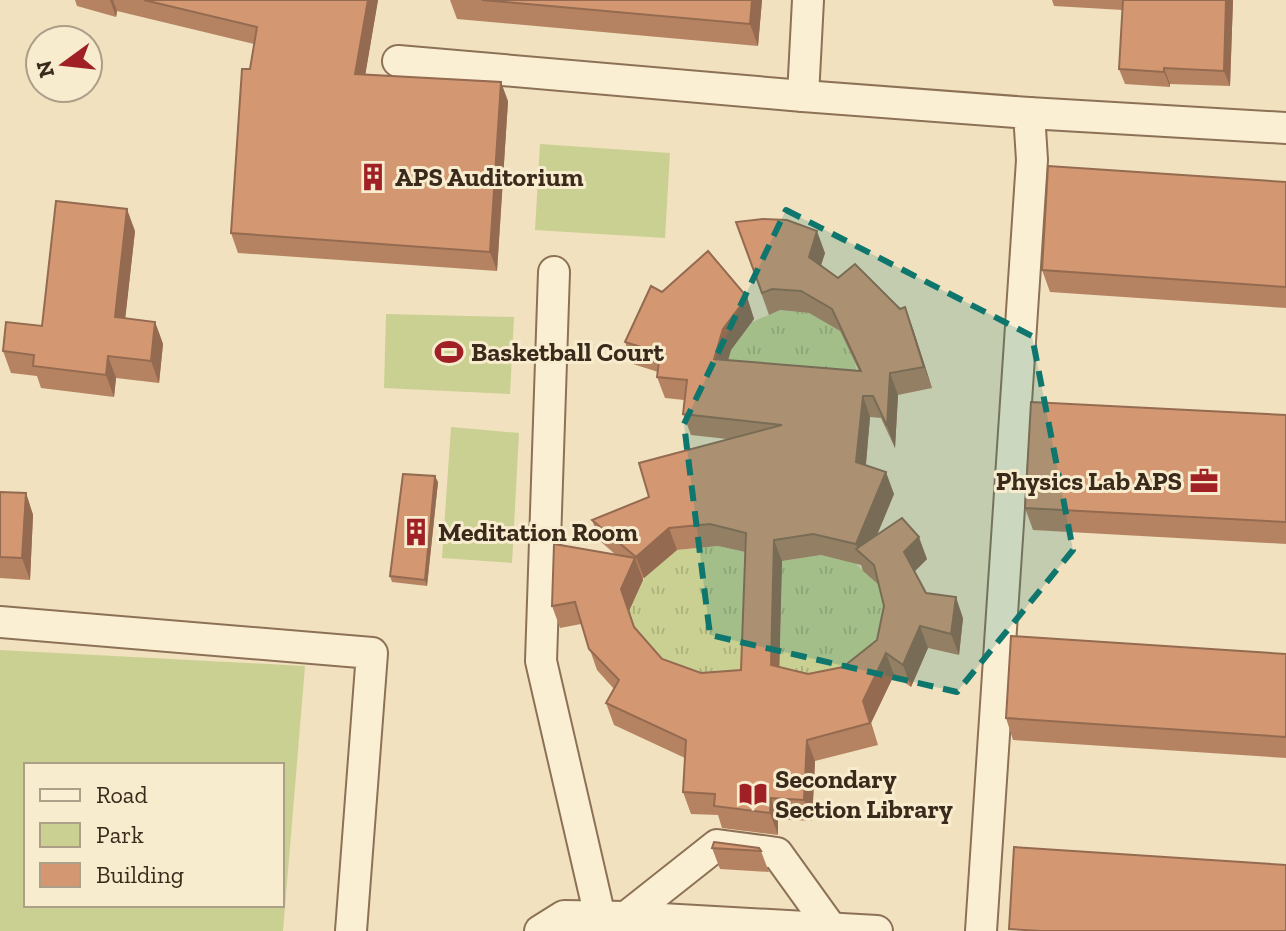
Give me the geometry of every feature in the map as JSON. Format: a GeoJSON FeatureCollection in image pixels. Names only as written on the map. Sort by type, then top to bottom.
{"type":"FeatureCollection","features":[{"type":"Feature","properties":{"kind":"lane"},"geometry":{"type":"LineString","coordinates":[[803,96],[808,0]]}},
{"type":"Feature","properties":{"kind":"lane"},"geometry":{"type":"LineString","coordinates":[[398,61],[803,96],[1286,128]]}},
{"type":"Feature","properties":{"kind":"lane"},"geometry":{"type":"LineString","coordinates":[[981,931],[1032,160],[1029,113]]}},
{"type":"Feature","properties":{"kind":"lane"},"geometry":{"type":"LineString","coordinates":[[554,272],[541,661],[613,917]]}},
{"type":"Feature","properties":{"kind":"lane"},"geometry":{"type":"LineString","coordinates":[[0,622],[372,653],[351,931]]}},
{"type":"Feature","properties":{"kind":"lane"},"geometry":{"type":"LineString","coordinates":[[613,917],[717,845],[777,853],[831,928]]}},
{"type":"Feature","properties":{"kind":"lane"},"geometry":{"type":"LineString","coordinates":[[540,931],[564,916],[877,931]]}},
{"type":"Feature","properties":{"kind":"highlighted area"},"geometry":{"type":"Polygon","coordinates":[[[786,210],[1032,336],[1073,550],[957,692],[710,635],[684,424],[786,210]]]}},
{"type":"Feature","properties":{"kind":"green space"},"geometry":{"type":"Polygon","coordinates":[[[540,144],[670,153],[665,238],[535,230],[540,144]]]}},
{"type":"Feature","properties":{"kind":"green space"},"geometry":{"type":"Polygon","coordinates":[[[780,310],[809,313],[840,331],[855,363],[861,392],[722,381],[731,350],[752,322],[780,310]]]}},
{"type":"Feature","properties":{"kind":"green space","name":"Basketball Court"},"geometry":{"type":"Polygon","coordinates":[[[386,314],[514,317],[510,394],[384,388],[386,314]]]}},
{"type":"Feature","properties":{"kind":"green space","name":"Basketball Court"},"geometry":{"type":"Polygon","coordinates":[[[451,427],[519,433],[512,563],[442,558],[451,427]]]}},
{"type":"Feature","properties":{"kind":"green space"},"geometry":{"type":"Polygon","coordinates":[[[718,546],[753,554],[749,691],[709,695],[641,648],[629,611],[644,578],[677,550],[718,546]]]}},
{"type":"Feature","properties":{"kind":"green space"},"geometry":{"type":"Polygon","coordinates":[[[821,555],[855,563],[882,587],[892,627],[885,662],[779,686],[782,561],[821,555]]]}},
{"type":"Feature","properties":{"kind":"green space"},"geometry":{"type":"Polygon","coordinates":[[[0,650],[305,666],[283,931],[0,931],[0,650]]]}},
{"type":"Feature","properties":{"kind":"building","name":"APS Auditorium"},"geometry":{"type":"Polygon","coordinates":[[[144,0],[368,0],[355,74],[501,82],[490,252],[231,233],[242,69],[250,69],[257,27],[144,0]]]}},
{"type":"Feature","properties":{"kind":"building"},"geometry":{"type":"Polygon","coordinates":[[[482,0],[752,0],[750,24],[482,0]]]}},
{"type":"Feature","properties":{"kind":"building"},"geometry":{"type":"Polygon","coordinates":[[[1123,0],[1226,0],[1224,71],[1119,69],[1123,0]]]}},
{"type":"Feature","properties":{"kind":"building"},"geometry":{"type":"Polygon","coordinates":[[[1048,166],[1286,182],[1286,287],[1042,270],[1048,166]]]}},
{"type":"Feature","properties":{"kind":"building"},"geometry":{"type":"Polygon","coordinates":[[[56,201],[127,209],[115,317],[155,322],[151,361],[108,356],[106,375],[33,366],[34,355],[3,351],[6,322],[42,326],[56,201]]]}},
{"type":"Feature","properties":{"kind":"building"},"geometry":{"type":"Polygon","coordinates":[[[787,220],[817,231],[809,257],[838,278],[855,264],[900,309],[905,307],[924,367],[890,373],[887,426],[873,396],[863,396],[856,462],[886,472],[856,544],[813,534],[774,540],[771,665],[808,674],[843,667],[877,640],[884,606],[874,565],[856,549],[902,518],[919,537],[904,552],[926,593],[956,597],[951,634],[920,626],[903,665],[886,653],[863,701],[870,723],[807,740],[804,800],[771,798],[770,813],[714,806],[715,794],[683,792],[686,740],[606,703],[619,680],[589,649],[575,602],[552,606],[554,544],[635,558],[621,589],[634,627],[662,659],[701,673],[741,670],[746,533],[710,524],[669,528],[636,557],[592,520],[649,497],[639,463],[782,425],[683,414],[687,380],[657,377],[660,353],[625,342],[651,286],[662,292],[708,251],[747,297],[723,329],[714,359],[861,371],[832,309],[801,291],[772,289],[762,293],[736,222],[787,220]]]}},
{"type":"Feature","properties":{"kind":"building"},"geometry":{"type":"Polygon","coordinates":[[[1031,402],[1286,415],[1286,522],[1025,508],[1031,402]]]}},
{"type":"Feature","properties":{"kind":"building","name":"Meditation Room"},"geometry":{"type":"Polygon","coordinates":[[[403,474],[435,476],[425,580],[390,576],[403,474]]]}},
{"type":"Feature","properties":{"kind":"building"},"geometry":{"type":"Polygon","coordinates":[[[0,492],[26,493],[22,558],[0,557],[0,492]]]}},
{"type":"Feature","properties":{"kind":"building"},"geometry":{"type":"Polygon","coordinates":[[[1011,636],[1286,654],[1286,737],[1006,718],[1011,636]]]}},
{"type":"Feature","properties":{"kind":"building"},"geometry":{"type":"Polygon","coordinates":[[[714,842],[759,848],[761,851],[712,848],[714,842]]]}},
{"type":"Feature","properties":{"kind":"building"},"geometry":{"type":"Polygon","coordinates":[[[1014,847],[1286,865],[1286,931],[1009,929],[1014,847]]]}},
{"type":"Feature","properties":{"kind":"place","name":"APS Auditorium"},"geometry":{"type":"Point","coordinates":[373,177]}},
{"type":"Feature","properties":{"kind":"place","name":"Basketball Court"},"geometry":{"type":"Point","coordinates":[449,352]}},
{"type":"Feature","properties":{"kind":"place","name":"Physics Lab APS"},"geometry":{"type":"Point","coordinates":[1204,481]}},
{"type":"Feature","properties":{"kind":"place","name":"Meditation Room"},"geometry":{"type":"Point","coordinates":[416,532]}},
{"type":"Feature","properties":{"kind":"place","name":"Secondary Section Library"},"geometry":{"type":"Point","coordinates":[753,794]}}]}
